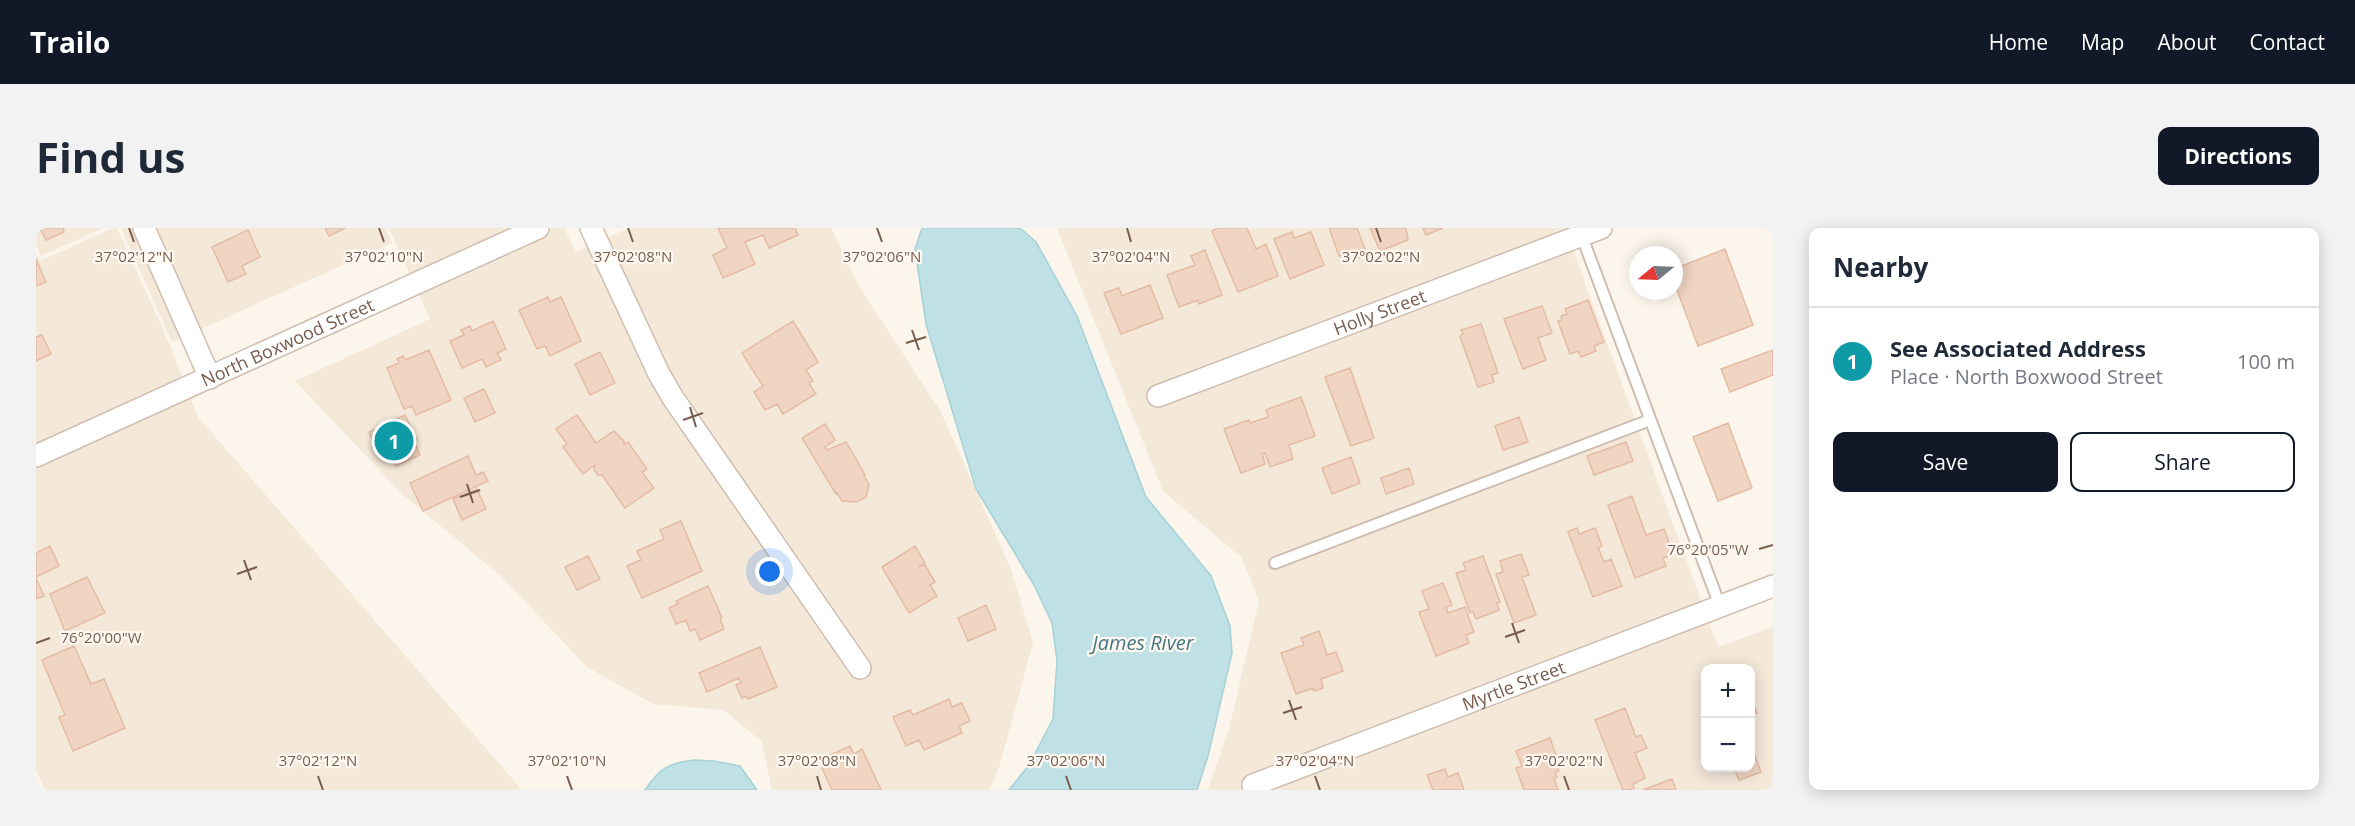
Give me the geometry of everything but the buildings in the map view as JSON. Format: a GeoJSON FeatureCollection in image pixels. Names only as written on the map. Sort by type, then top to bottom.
{"type":"FeatureCollection","features":[{"type":"Feature","properties":{"kind":"street"},"geometry":{"type":"LineString","coordinates":[[144,228],[210,378]]}},
{"type":"Feature","properties":{"kind":"street","name":"North Boxwood Street"},"geometry":{"type":"LineString","coordinates":[[36,456],[538,228]]}},
{"type":"Feature","properties":{"kind":"street"},"geometry":{"type":"LineString","coordinates":[[591,228],[659,374],[673,398],[860,668]]}},
{"type":"Feature","properties":{"kind":"street","name":"Holly Street"},"geometry":{"type":"LineString","coordinates":[[1158,396],[1587,230]]}},
{"type":"Feature","properties":{"kind":"street","name":"Myrtle Street"},"geometry":{"type":"LineString","coordinates":[[1253,785],[1773,586]]}},
{"type":"Feature","properties":{"kind":"lane"},"geometry":{"type":"LineString","coordinates":[[1587,230],[1650,420],[1720,606]]}},
{"type":"Feature","properties":{"kind":"lane"},"geometry":{"type":"LineString","coordinates":[[1275,563],[1650,420]]}},
{"type":"Feature","properties":{"kind":"shaded area"},"geometry":{"type":"Polygon","coordinates":[[[36,228],[103,228],[41,256],[36,244],[36,228]]]}},
{"type":"Feature","properties":{"kind":"shaded area"},"geometry":{"type":"Polygon","coordinates":[[[117,228],[170,345],[198,417],[522,790],[45,790],[36,770],[36,253],[40,261],[117,228]]]}},
{"type":"Feature","properties":{"kind":"shaded area"},"geometry":{"type":"Polygon","coordinates":[[[121,228],[385,228],[392,243],[172,342],[121,228]]]}},
{"type":"Feature","properties":{"kind":"shaded area"},"geometry":{"type":"Polygon","coordinates":[[[389,228],[564,228],[576,252],[629,228],[831,228],[860,288],[941,412],[1011,569],[1033,643],[999,768],[989,790],[772,790],[762,742],[724,710],[653,704],[587,667],[501,576],[403,495],[295,381],[430,319],[389,228]]]}},
{"type":"Feature","properties":{"kind":"shaded area"},"geometry":{"type":"Polygon","coordinates":[[[1057,228],[1565,228],[1718,647],[1773,627],[1773,790],[1208,790],[1229,729],[1259,601],[1242,558],[1163,491],[1057,228]]]}},
{"type":"Feature","properties":{"kind":"water","name":"James River"},"geometry":{"type":"Polygon","coordinates":[[[922,228],[1020,228],[1036,242],[1077,316],[1146,497],[1211,576],[1230,626],[1232,653],[1208,756],[1197,790],[1009,790],[1029,765],[1053,719],[1057,661],[1052,623],[1034,585],[976,489],[926,324],[915,249],[922,228]]]}},
{"type":"Feature","properties":{"kind":"water"},"geometry":{"type":"Polygon","coordinates":[[[694,760],[740,766],[757,790],[645,790],[655,776],[665,768],[694,760]]]}},
{"type":"Feature","properties":{"kind":"place","name":"See Associated Address"},"geometry":{"type":"Point","coordinates":[394,441]}}]}
